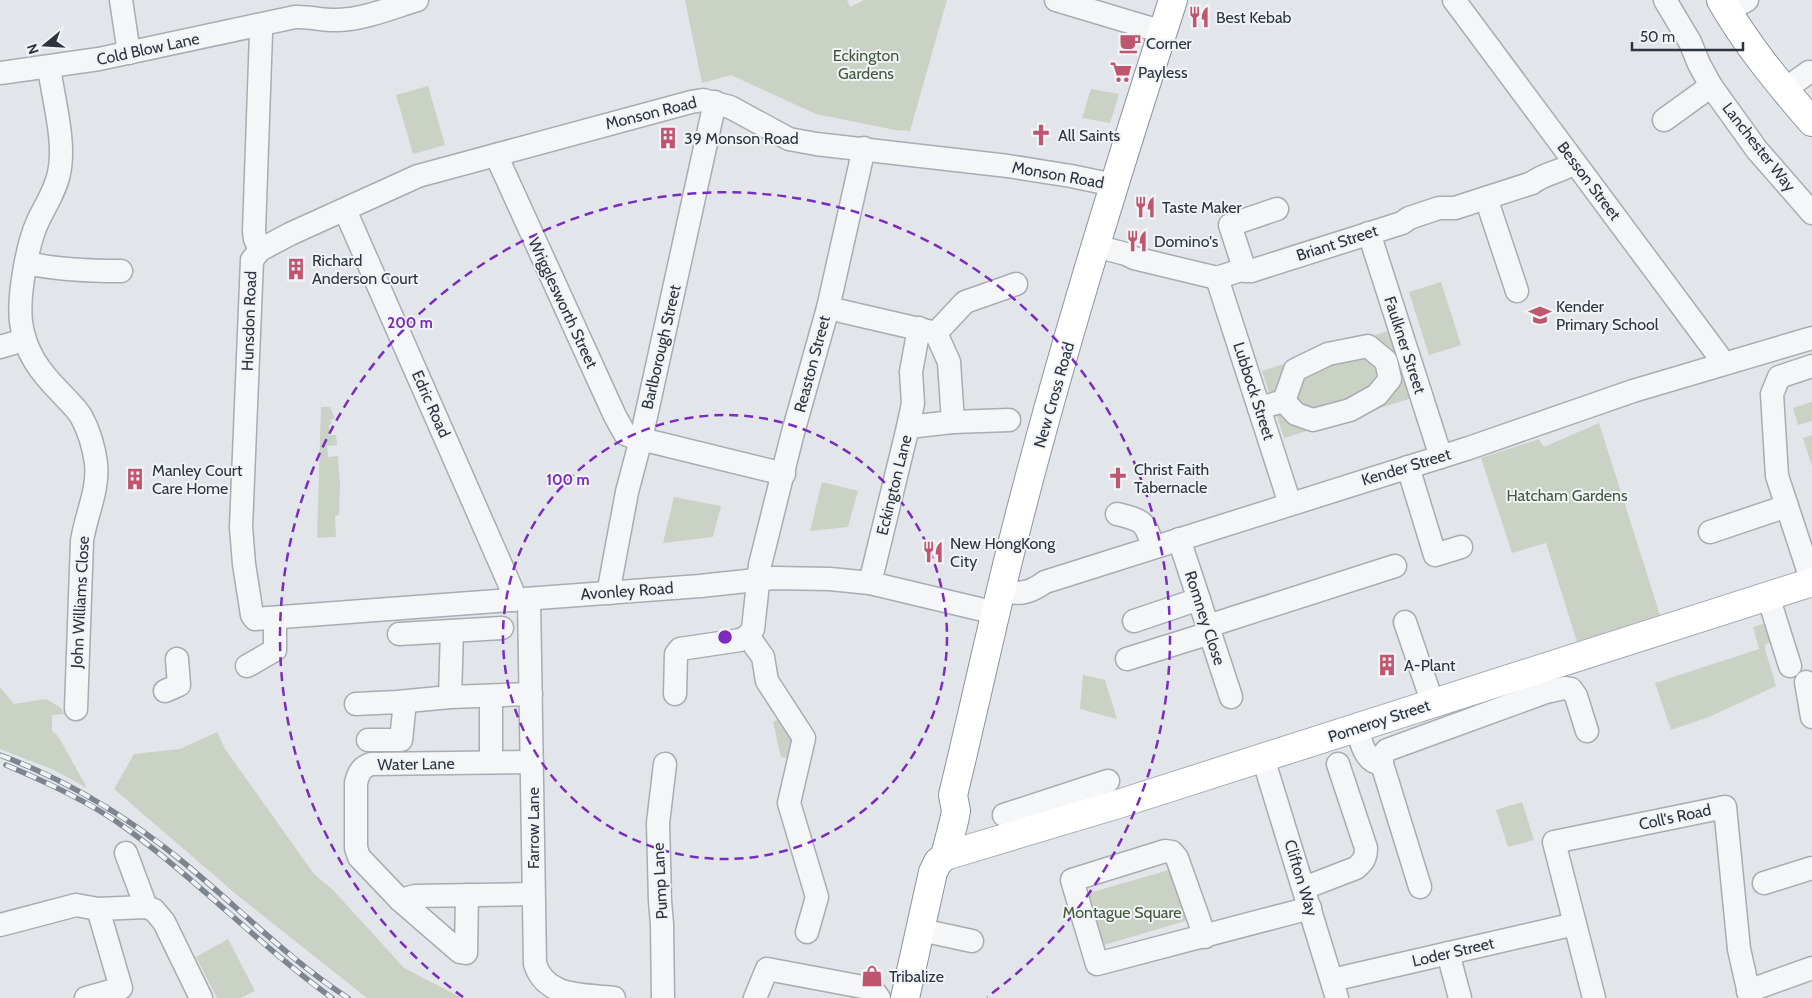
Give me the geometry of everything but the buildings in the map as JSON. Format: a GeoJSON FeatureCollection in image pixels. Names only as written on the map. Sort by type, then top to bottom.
{"type":"FeatureCollection","features":[{"type":"Feature","properties":{"kind":"main road","name":"New Cross Road"},"geometry":{"type":"LineString","coordinates":[[905,998],[939,864],[929,851],[940,804],[953,794],[998,602],[1044,429],[1095,246],[1173,0]]}},
{"type":"Feature","properties":{"kind":"main road"},"geometry":{"type":"LineString","coordinates":[[1732,4],[1784,90],[1812,122]]}},
{"type":"Feature","properties":{"kind":"main road","name":"Pomeroy Street"},"geometry":{"type":"LineString","coordinates":[[939,864],[1108,783],[1263,758],[1433,704],[1543,681],[1768,596],[1812,582]]}},
{"type":"Feature","properties":{"kind":"street"},"geometry":{"type":"LineString","coordinates":[[121,0],[129,53]]}},
{"type":"Feature","properties":{"kind":"street","name":"Cold Blow Lane"},"geometry":{"type":"LineString","coordinates":[[0,73],[50,67],[129,53],[259,26],[296,8],[316,18],[328,21],[353,19],[417,0]]}},
{"type":"Feature","properties":{"kind":"street"},"geometry":{"type":"LineString","coordinates":[[1056,0],[1163,32]]}},
{"type":"Feature","properties":{"kind":"street","name":"Besson Street"},"geometry":{"type":"LineString","coordinates":[[1454,0],[1718,355],[1721,364]]}},
{"type":"Feature","properties":{"kind":"street","name":"Lanchester Way"},"geometry":{"type":"LineString","coordinates":[[1665,0],[1690,42],[1698,64],[1711,86],[1758,150],[1810,208]]}},
{"type":"Feature","properties":{"kind":"street","name":"Hunsdon Road"},"geometry":{"type":"LineString","coordinates":[[247,666],[275,650],[265,618],[252,615],[244,564],[241,527],[250,328],[250,276],[252,260],[260,250],[254,231],[261,34],[259,26]]}},
{"type":"Feature","properties":{"kind":"street","name":"John Williams Close"},"geometry":{"type":"LineString","coordinates":[[50,67],[59,133],[59,173],[31,241],[21,302],[21,321],[24,340],[32,358],[42,373],[82,417],[96,463],[96,487],[91,510],[85,523],[82,541],[76,708]]}},
{"type":"Feature","properties":{"kind":"street"},"geometry":{"type":"LineString","coordinates":[[1784,90],[1808,72]]}},
{"type":"Feature","properties":{"kind":"street","name":"Lanchester Way"},"geometry":{"type":"LineString","coordinates":[[1664,120],[1711,86]]}},
{"type":"Feature","properties":{"kind":"street","name":"Monson Road"},"geometry":{"type":"LineString","coordinates":[[260,250],[418,176],[702,100],[730,107],[789,139],[816,144],[942,157],[1077,177],[1114,185]]}},
{"type":"Feature","properties":{"kind":"street","name":"Barlborough Street"},"geometry":{"type":"LineString","coordinates":[[610,592],[625,502],[641,439],[715,102]]}},
{"type":"Feature","properties":{"kind":"street","name":"Reaston Street"},"geometry":{"type":"LineString","coordinates":[[748,636],[753,628],[760,566],[796,420],[872,150]]}},
{"type":"Feature","properties":{"kind":"street","name":"Wrigglesworth Street"},"geometry":{"type":"LineString","coordinates":[[496,155],[618,422],[625,434],[641,439]]}},
{"type":"Feature","properties":{"kind":"street","name":"Briant Street"},"geometry":{"type":"LineString","coordinates":[[1217,278],[1241,270],[1251,272],[1439,208],[1455,208],[1532,183],[1540,177],[1566,168],[1574,163]]}},
{"type":"Feature","properties":{"kind":"street"},"geometry":{"type":"LineString","coordinates":[[1486,198],[1517,291]]}},
{"type":"Feature","properties":{"kind":"street"},"geometry":{"type":"LineString","coordinates":[[1246,271],[1230,225],[1277,209]]}},
{"type":"Feature","properties":{"kind":"street","name":"Edric Road"},"geometry":{"type":"LineString","coordinates":[[345,210],[509,582],[521,599]]}},
{"type":"Feature","properties":{"kind":"street","name":"Faulkner Street"},"geometry":{"type":"LineString","coordinates":[[1369,233],[1440,457]]}},
{"type":"Feature","properties":{"kind":"street"},"geometry":{"type":"LineString","coordinates":[[1095,246],[1134,258],[1217,278]]}},
{"type":"Feature","properties":{"kind":"street"},"geometry":{"type":"LineString","coordinates":[[27,263],[50,268],[85,271],[121,271]]}},
{"type":"Feature","properties":{"kind":"street","name":"Lubbock Street"},"geometry":{"type":"LineString","coordinates":[[1217,278],[1290,504]]}},
{"type":"Feature","properties":{"kind":"street"},"geometry":{"type":"LineString","coordinates":[[908,427],[913,403],[911,372],[928,330],[965,302],[1016,284]]}},
{"type":"Feature","properties":{"kind":"street"},"geometry":{"type":"LineString","coordinates":[[828,308],[928,330],[949,362],[953,422]]}},
{"type":"Feature","properties":{"kind":"street","name":"Kender Street"},"geometry":{"type":"LineString","coordinates":[[998,602],[1037,588],[1045,582],[1440,457],[1721,364],[1742,360],[1812,338]]}},
{"type":"Feature","properties":{"kind":"street"},"geometry":{"type":"LineString","coordinates":[[0,347],[24,340]]}},
{"type":"Feature","properties":{"kind":"street"},"geometry":{"type":"LineString","coordinates":[[1812,366],[1779,377],[1772,394],[1777,476],[1812,582]]}},
{"type":"Feature","properties":{"kind":"street"},"geometry":{"type":"LineString","coordinates":[[1260,408],[1284,401]]}},
{"type":"Feature","properties":{"kind":"street","name":"Eckington Lane"},"geometry":{"type":"LineString","coordinates":[[870,583],[908,427],[953,422],[1009,420]]}},
{"type":"Feature","properties":{"kind":"street"},"geometry":{"type":"LineString","coordinates":[[641,439],[784,474]]}},
{"type":"Feature","properties":{"kind":"street"},"geometry":{"type":"LineString","coordinates":[[1408,467],[1435,555],[1461,547]]}},
{"type":"Feature","properties":{"kind":"street"},"geometry":{"type":"LineString","coordinates":[[1710,532],[1787,506]]}},
{"type":"Feature","properties":{"kind":"street"},"geometry":{"type":"LineString","coordinates":[[1117,514],[1138,519],[1144,524],[1153,547]]}},
{"type":"Feature","properties":{"kind":"street","name":"Romney Close"},"geometry":{"type":"LineString","coordinates":[[1179,539],[1231,697]]}},
{"type":"Feature","properties":{"kind":"street"},"geometry":{"type":"LineString","coordinates":[[1127,659],[1395,566]]}},
{"type":"Feature","properties":{"kind":"street","name":"Avonley Road"},"geometry":{"type":"LineString","coordinates":[[265,618],[774,578],[830,579],[870,583],[998,602]]}},
{"type":"Feature","properties":{"kind":"street"},"geometry":{"type":"LineString","coordinates":[[1768,596],[1792,651]]}},
{"type":"Feature","properties":{"kind":"street","name":"Farrow Lane"},"geometry":{"type":"LineString","coordinates":[[521,599],[531,694],[534,964],[544,982],[552,989],[561,992],[614,998]]}},
{"type":"Feature","properties":{"kind":"street"},"geometry":{"type":"LineString","coordinates":[[1134,620],[1199,599]]}},
{"type":"Feature","properties":{"kind":"street"},"geometry":{"type":"LineString","coordinates":[[1405,622],[1433,704]]}},
{"type":"Feature","properties":{"kind":"street"},"geometry":{"type":"LineString","coordinates":[[399,634],[502,628]]}},
{"type":"Feature","properties":{"kind":"street"},"geometry":{"type":"LineString","coordinates":[[450,697],[452,631]]}},
{"type":"Feature","properties":{"kind":"street"},"geometry":{"type":"LineString","coordinates":[[675,694],[676,654],[680,650],[740,640],[748,636],[763,657],[767,681],[804,738],[789,803],[816,897],[807,932]]}},
{"type":"Feature","properties":{"kind":"street"},"geometry":{"type":"LineString","coordinates":[[165,691],[179,685],[177,659]]}},
{"type":"Feature","properties":{"kind":"street"},"geometry":{"type":"LineString","coordinates":[[1420,887],[1382,764],[1382,756],[1387,750],[1543,681],[1571,689],[1576,696],[1587,731]]}},
{"type":"Feature","properties":{"kind":"street"},"geometry":{"type":"LineString","coordinates":[[1806,682],[1812,717]]}},
{"type":"Feature","properties":{"kind":"street"},"geometry":{"type":"LineString","coordinates":[[356,704],[405,702],[450,697],[531,694]]}},
{"type":"Feature","properties":{"kind":"street"},"geometry":{"type":"LineString","coordinates":[[491,696],[491,762]]}},
{"type":"Feature","properties":{"kind":"street"},"geometry":{"type":"LineString","coordinates":[[368,740],[401,740],[405,702]]}},
{"type":"Feature","properties":{"kind":"street"},"geometry":{"type":"LineString","coordinates":[[1357,728],[1369,758],[1376,764],[1382,764]]}},
{"type":"Feature","properties":{"kind":"street","name":"Clifton Way"},"geometry":{"type":"LineString","coordinates":[[1263,758],[1335,989]]}},
{"type":"Feature","properties":{"kind":"street","name":"Water Lane"},"geometry":{"type":"LineString","coordinates":[[467,895],[466,952],[460,952],[400,900],[359,857],[356,848],[357,775],[362,768],[371,764],[532,762]]}},
{"type":"Feature","properties":{"kind":"street","name":"Pump Lane"},"geometry":{"type":"LineString","coordinates":[[663,998],[658,823],[665,764]]}},
{"type":"Feature","properties":{"kind":"street"},"geometry":{"type":"LineString","coordinates":[[1205,937],[1176,858],[1172,852],[1165,851],[1072,880],[1097,964],[1205,937],[1307,898],[1356,868],[1363,862],[1366,856],[1366,848],[1338,764]]}},
{"type":"Feature","properties":{"kind":"street"},"geometry":{"type":"LineString","coordinates":[[1004,815],[1108,783]]}},
{"type":"Feature","properties":{"kind":"street","name":"Coll's Road"},"geometry":{"type":"LineString","coordinates":[[1575,924],[1554,842],[1725,807],[1739,949],[1749,994]]}},
{"type":"Feature","properties":{"kind":"street"},"geometry":{"type":"LineString","coordinates":[[126,853],[150,908],[164,922],[201,998]]}},
{"type":"Feature","properties":{"kind":"street"},"geometry":{"type":"LineString","coordinates":[[1764,883],[1812,868]]}},
{"type":"Feature","properties":{"kind":"street"},"geometry":{"type":"LineString","coordinates":[[400,900],[415,896],[533,894]]}},
{"type":"Feature","properties":{"kind":"street"},"geometry":{"type":"LineString","coordinates":[[0,925],[76,905],[98,909],[150,908]]}},
{"type":"Feature","properties":{"kind":"street"},"geometry":{"type":"LineString","coordinates":[[86,998],[122,993],[98,909]]}},
{"type":"Feature","properties":{"kind":"street"},"geometry":{"type":"LineString","coordinates":[[1575,924],[1594,998]]}},
{"type":"Feature","properties":{"kind":"street","name":"Loder Street"},"geometry":{"type":"LineString","coordinates":[[1335,989],[1448,953],[1575,924]]}},
{"type":"Feature","properties":{"kind":"street"},"geometry":{"type":"LineString","coordinates":[[921,930],[972,941]]}},
{"type":"Feature","properties":{"kind":"street"},"geometry":{"type":"LineString","coordinates":[[1448,953],[1460,998]]}},
{"type":"Feature","properties":{"kind":"street"},"geometry":{"type":"LineString","coordinates":[[756,998],[767,968],[863,987],[874,990],[879,998]]}},
{"type":"Feature","properties":{"kind":"street"},"geometry":{"type":"LineString","coordinates":[[1749,994],[1812,968]]}},
{"type":"Feature","properties":{"kind":"green space","name":"Eckington Gardens"},"geometry":{"type":"Polygon","coordinates":[[[685,0],[847,0],[850,7],[864,0],[947,0],[910,131],[895,130],[816,114],[731,75],[702,83],[685,0]]]}},
{"type":"Feature","properties":{"kind":"green space"},"geometry":{"type":"Polygon","coordinates":[[[428,86],[445,145],[413,154],[396,95],[428,86]]]}},
{"type":"Feature","properties":{"kind":"green space"},"geometry":{"type":"Polygon","coordinates":[[[1091,89],[1119,94],[1110,123],[1082,118],[1091,89]]]}},
{"type":"Feature","properties":{"kind":"green space"},"geometry":{"type":"Polygon","coordinates":[[[1441,282],[1461,345],[1429,355],[1409,292],[1441,282]]]}},
{"type":"Feature","properties":{"kind":"green space"},"geometry":{"type":"Polygon","coordinates":[[[1391,330],[1412,398],[1284,438],[1262,371],[1391,330]]]}},
{"type":"Feature","properties":{"kind":"green space"},"geometry":{"type":"Polygon","coordinates":[[[1812,402],[1812,421],[1798,425],[1793,408],[1812,402]]]}},
{"type":"Feature","properties":{"kind":"green space"},"geometry":{"type":"Polygon","coordinates":[[[321,407],[330,407],[335,418],[330,420],[332,423],[329,425],[329,435],[336,435],[337,445],[327,446],[328,457],[338,456],[340,485],[339,515],[335,516],[336,537],[317,538],[321,407]]]}},
{"type":"Feature","properties":{"kind":"green space","name":"Hatcham Gardens"},"geometry":{"type":"Polygon","coordinates":[[[1599,423],[1660,615],[1577,642],[1546,543],[1512,553],[1481,458],[1539,439],[1544,447],[1599,423]]]}},
{"type":"Feature","properties":{"kind":"green space"},"geometry":{"type":"Polygon","coordinates":[[[1812,435],[1812,466],[1803,438],[1812,435]]]}},
{"type":"Feature","properties":{"kind":"green space"},"geometry":{"type":"Polygon","coordinates":[[[822,482],[858,491],[848,527],[810,531],[822,482]]]}},
{"type":"Feature","properties":{"kind":"green space"},"geometry":{"type":"Polygon","coordinates":[[[674,497],[721,506],[713,537],[663,543],[674,497]]]}},
{"type":"Feature","properties":{"kind":"green space"},"geometry":{"type":"Polygon","coordinates":[[[1769,622],[1775,641],[1766,644],[1765,649],[1776,686],[1709,717],[1671,730],[1655,683],[1759,649],[1753,627],[1769,622]]]}},
{"type":"Feature","properties":{"kind":"green space"},"geometry":{"type":"Polygon","coordinates":[[[1083,675],[1105,680],[1117,719],[1080,709],[1083,675]]]}},
{"type":"Feature","properties":{"kind":"green space"},"geometry":{"type":"Polygon","coordinates":[[[0,687],[14,704],[46,699],[61,708],[64,714],[52,715],[52,731],[58,736],[87,788],[54,770],[0,749],[0,687]]]}},
{"type":"Feature","properties":{"kind":"green space"},"geometry":{"type":"Polygon","coordinates":[[[782,717],[794,734],[793,759],[781,757],[773,722],[782,717]]]}},
{"type":"Feature","properties":{"kind":"green space"},"geometry":{"type":"Polygon","coordinates":[[[217,732],[225,749],[314,874],[334,891],[404,968],[462,998],[367,998],[237,895],[114,789],[134,754],[180,749],[217,732]]]}},
{"type":"Feature","properties":{"kind":"green space"},"geometry":{"type":"Polygon","coordinates":[[[1522,802],[1534,840],[1508,847],[1496,810],[1522,802]]]}},
{"type":"Feature","properties":{"kind":"green space","name":"Montague Square"},"geometry":{"type":"Polygon","coordinates":[[[1176,868],[1192,919],[1097,947],[1082,895],[1176,868]]]}},
{"type":"Feature","properties":{"kind":"green space"},"geometry":{"type":"Polygon","coordinates":[[[228,939],[255,991],[240,998],[217,998],[196,957],[228,939]]]}},
{"type":"Feature","properties":{"kind":"railway"},"geometry":{"type":"LineString","coordinates":[[0,755],[73,788],[141,830],[183,862],[305,967],[348,998]]}},
{"type":"Feature","properties":{"kind":"railway"},"geometry":{"type":"LineString","coordinates":[[6,765],[84,802],[127,829],[154,849],[305,978],[332,998]]}},
{"type":"Feature","properties":{"kind":"place","name":"Best Kebab"},"geometry":{"type":"Point","coordinates":[1199,17]}},
{"type":"Feature","properties":{"kind":"place","name":"Corner"},"geometry":{"type":"Point","coordinates":[1130,43]}},
{"type":"Feature","properties":{"kind":"place","name":"Payless"},"geometry":{"type":"Point","coordinates":[1121,72]}},
{"type":"Feature","properties":{"kind":"place","name":"All Saints"},"geometry":{"type":"Point","coordinates":[1041,135]}},
{"type":"Feature","properties":{"kind":"place","name":"39 Monson Road"},"geometry":{"type":"Point","coordinates":[668,138]}},
{"type":"Feature","properties":{"kind":"place","name":"Taste Maker"},"geometry":{"type":"Point","coordinates":[1145,207]}},
{"type":"Feature","properties":{"kind":"place","name":"Domino's"},"geometry":{"type":"Point","coordinates":[1137,241]}},
{"type":"Feature","properties":{"kind":"place","name":"Richard Anderson Court"},"geometry":{"type":"Point","coordinates":[296,269]}},
{"type":"Feature","properties":{"kind":"place","name":"Kender Primary School"},"geometry":{"type":"Point","coordinates":[1540,315]}},
{"type":"Feature","properties":{"kind":"place","name":"Christ Faith Tabernacle"},"geometry":{"type":"Point","coordinates":[1118,478]}},
{"type":"Feature","properties":{"kind":"place","name":"Manley Court Care Home"},"geometry":{"type":"Point","coordinates":[135,479]}},
{"type":"Feature","properties":{"kind":"place","name":"New HongKong City"},"geometry":{"type":"Point","coordinates":[933,552]}},
{"type":"Feature","properties":{"kind":"place","name":"A-Plant"},"geometry":{"type":"Point","coordinates":[1387,665]}},
{"type":"Feature","properties":{"kind":"place","name":"Tribalize"},"geometry":{"type":"Point","coordinates":[872,976]}}]}
